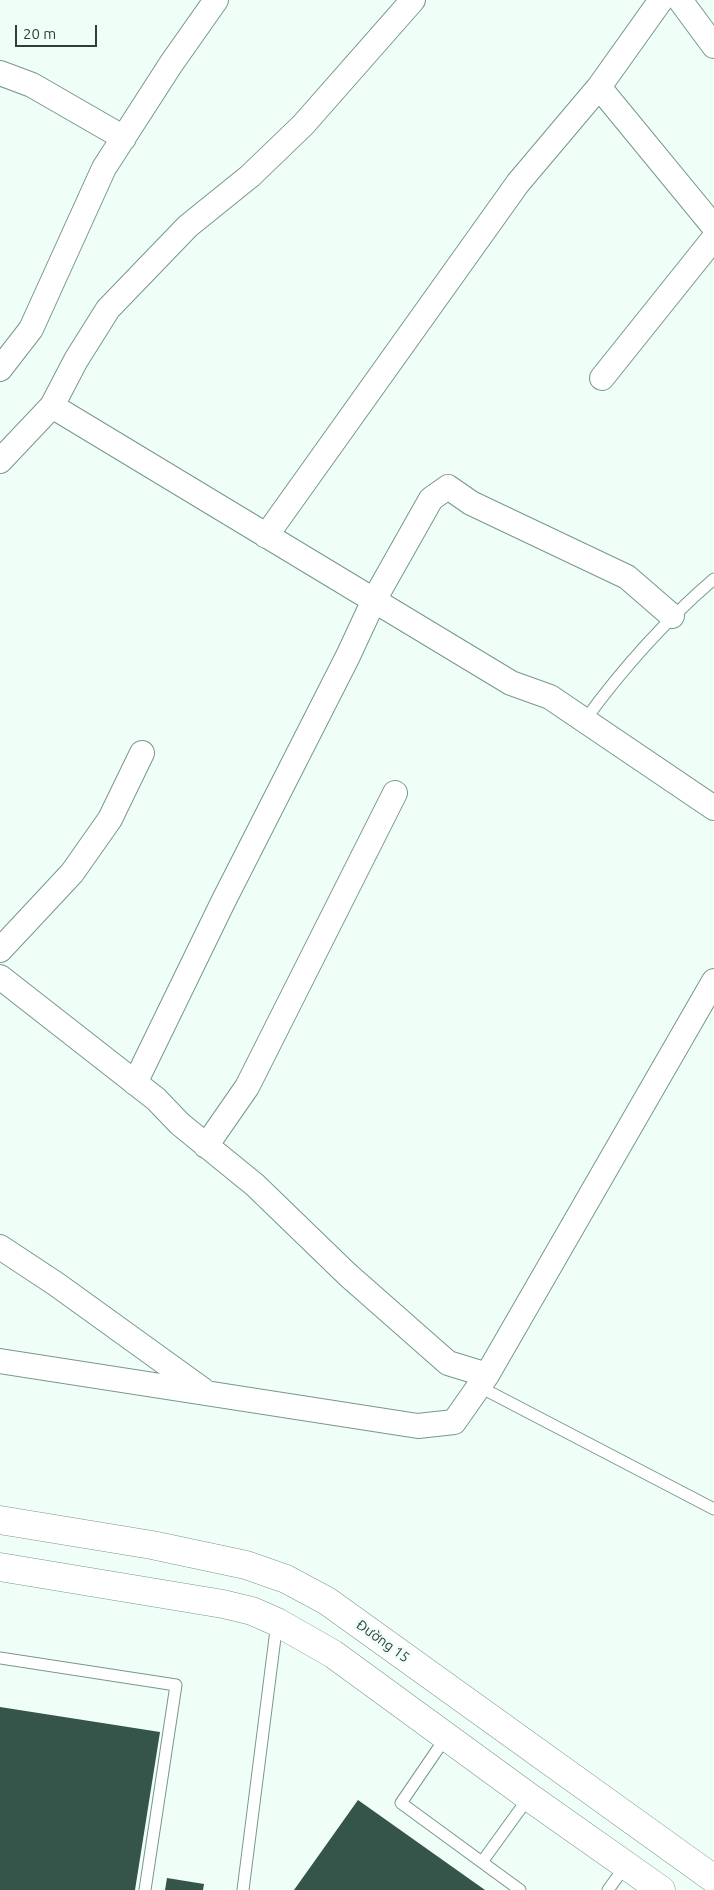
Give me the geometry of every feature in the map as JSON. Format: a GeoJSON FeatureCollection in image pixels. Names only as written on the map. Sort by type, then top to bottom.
{"type":"FeatureCollection","features":[{"type":"Feature","properties":{"kind":"street"},"geometry":{"type":"LineString","coordinates":[[0,369],[31,329],[104,168],[171,64],[216,0]]}},
{"type":"Feature","properties":{"kind":"street"},"geometry":{"type":"LineString","coordinates":[[0,461],[52,406],[76,360],[108,309],[188,226],[250,176],[303,125],[413,0]]}},
{"type":"Feature","properties":{"kind":"street"},"geometry":{"type":"LineString","coordinates":[[266,536],[518,183],[599,87],[660,0]]}},
{"type":"Feature","properties":{"kind":"street"},"geometry":{"type":"LineString","coordinates":[[680,0],[714,46]]}},
{"type":"Feature","properties":{"kind":"street"},"geometry":{"type":"LineString","coordinates":[[0,73],[32,85],[124,138]]}},
{"type":"Feature","properties":{"kind":"street"},"geometry":{"type":"LineString","coordinates":[[599,87],[714,227]]}},
{"type":"Feature","properties":{"kind":"street"},"geometry":{"type":"LineString","coordinates":[[602,378],[714,238]]}},
{"type":"Feature","properties":{"kind":"street"},"geometry":{"type":"LineString","coordinates":[[52,406],[511,682],[550,697],[714,808]]}},
{"type":"Feature","properties":{"kind":"street"},"geometry":{"type":"LineString","coordinates":[[135,1083],[223,902],[348,656],[374,600],[431,498],[448,487],[471,503],[628,577],[672,616]]}},
{"type":"Feature","properties":{"kind":"street"},"geometry":{"type":"LineString","coordinates":[[0,950],[72,873],[110,820],[142,753]]}},
{"type":"Feature","properties":{"kind":"street"},"geometry":{"type":"LineString","coordinates":[[206,1146],[247,1087],[395,793]]}},
{"type":"Feature","properties":{"kind":"street"},"geometry":{"type":"LineString","coordinates":[[0,977],[156,1099],[180,1124],[255,1185],[348,1275],[441,1358],[483,1381]]}},
{"type":"Feature","properties":{"kind":"street"},"geometry":{"type":"LineString","coordinates":[[0,1361],[418,1426],[454,1422],[483,1381],[714,981]]}},
{"type":"Feature","properties":{"kind":"street"},"geometry":{"type":"LineString","coordinates":[[0,1247],[56,1284],[207,1393]]}},
{"type":"Feature","properties":{"kind":"street","name":"Đường 15"},"geometry":{"type":"LineString","coordinates":[[0,1520],[152,1545],[246,1564],[286,1579],[327,1601],[714,1879]]}},
{"type":"Feature","properties":{"kind":"street"},"geometry":{"type":"LineString","coordinates":[[0,1567],[215,1602],[252,1611],[277,1622],[333,1654],[529,1797],[661,1890]]}},
{"type":"Feature","properties":{"kind":"street"},"geometry":{"type":"LineString","coordinates":[[277,1622],[286,1579]]}},
{"type":"Feature","properties":{"kind":"street"},"geometry":{"type":"LineString","coordinates":[[619,1860],[636,1823]]}},
{"type":"Feature","properties":{"kind":"lane"},"geometry":{"type":"LineString","coordinates":[[585,720],[614,681],[672,616],[714,578]]}},
{"type":"Feature","properties":{"kind":"lane"},"geometry":{"type":"LineString","coordinates":[[483,1381],[714,1509]]}},
{"type":"Feature","properties":{"kind":"lane"},"geometry":{"type":"LineString","coordinates":[[243,1890],[277,1622]]}},
{"type":"Feature","properties":{"kind":"lane"},"geometry":{"type":"LineString","coordinates":[[0,1658],[176,1685],[145,1890]]}},
{"type":"Feature","properties":{"kind":"lane"},"geometry":{"type":"LineString","coordinates":[[446,1737],[401,1803],[520,1890]]}},
{"type":"Feature","properties":{"kind":"lane"},"geometry":{"type":"LineString","coordinates":[[482,1862],[529,1797]]}},
{"type":"Feature","properties":{"kind":"lane"},"geometry":{"type":"LineString","coordinates":[[608,1890],[619,1860]]}},
{"type":"Feature","properties":{"kind":"building"},"geometry":{"type":"Polygon","coordinates":[[[0,1707],[160,1732],[135,1890],[0,1890],[0,1707]]]}},
{"type":"Feature","properties":{"kind":"building"},"geometry":{"type":"Polygon","coordinates":[[[358,1800],[485,1890],[294,1890],[358,1800]]]}},
{"type":"Feature","properties":{"kind":"building"},"geometry":{"type":"Polygon","coordinates":[[[167,1878],[204,1884],[203,1890],[165,1890],[167,1878]]]}}]}
